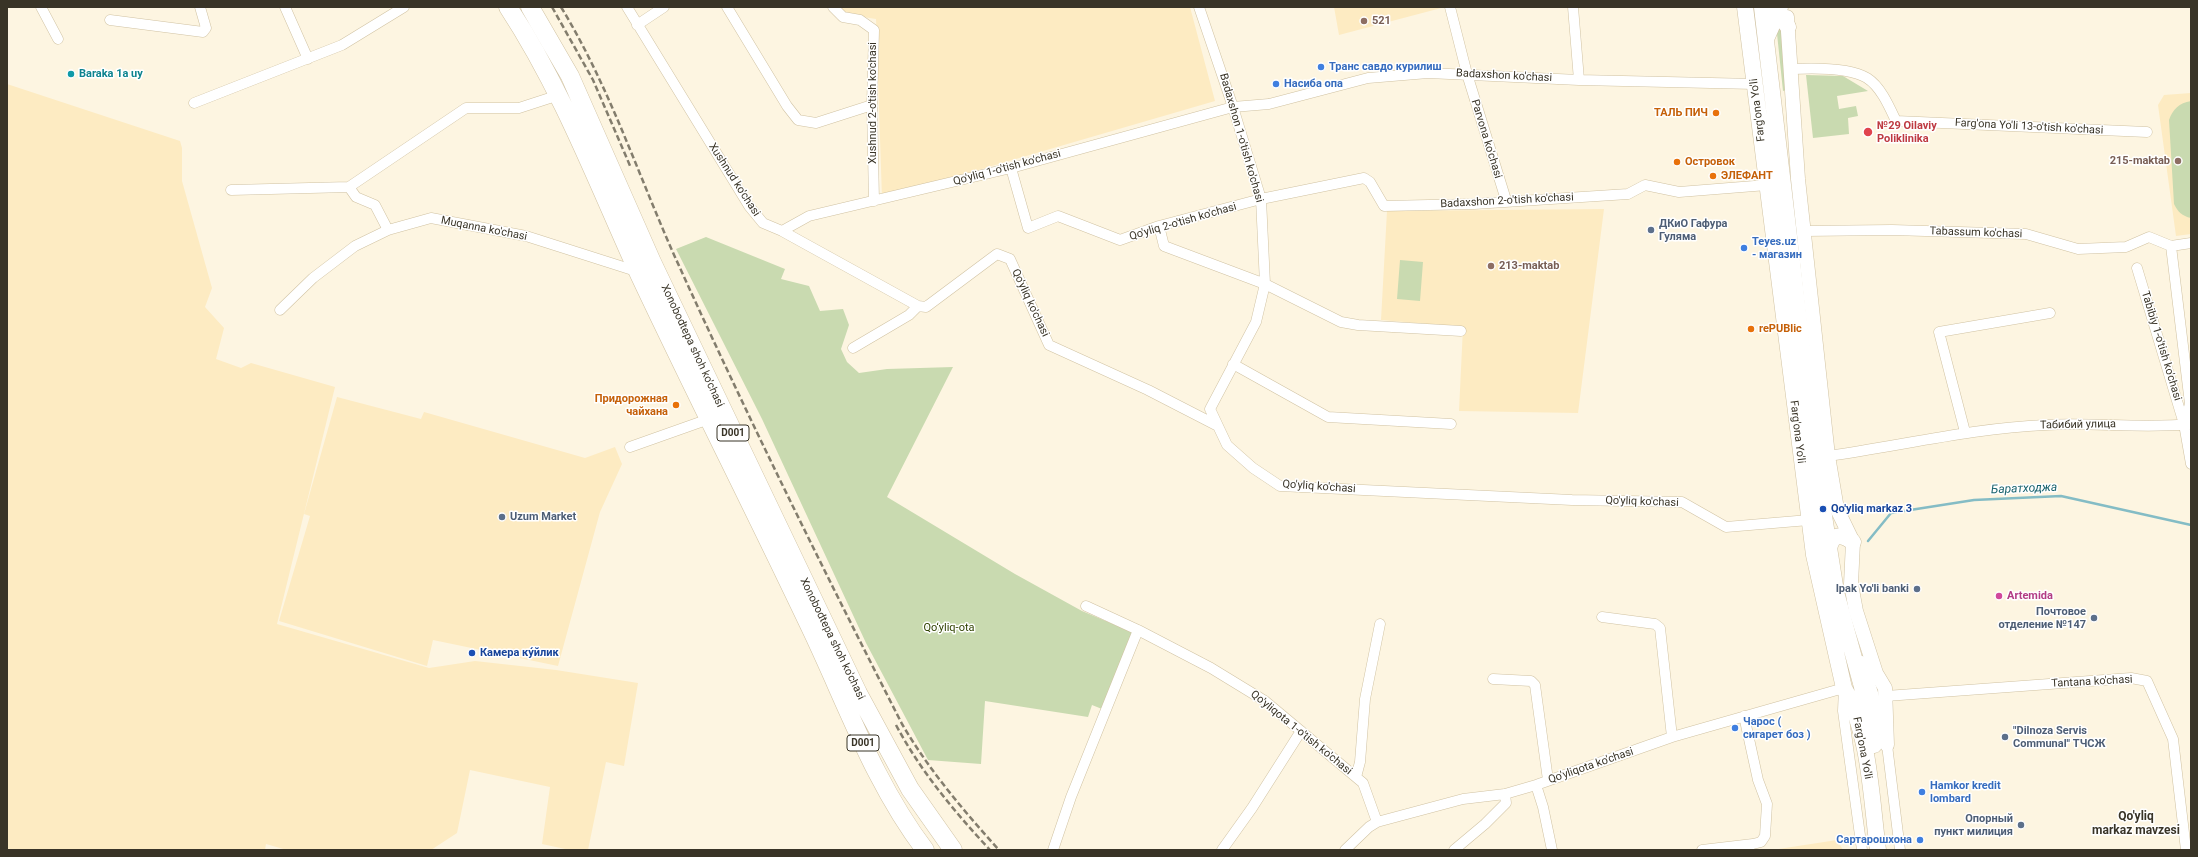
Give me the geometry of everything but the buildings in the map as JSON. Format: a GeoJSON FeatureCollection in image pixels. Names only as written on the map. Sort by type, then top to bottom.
{"type":"FeatureCollection","features":[{"type":"Feature","properties":{"kind":"highway","name":"Xonobodtepa shoh ko'chasi"},"geometry":{"type":"LineString","coordinates":[[508,7],[531,42],[559,95],[639,272],[716,416],[878,731],[920,803],[953,850]]}},
{"type":"Feature","properties":{"kind":"highway","name":"Xonobodtepa shoh ko'chasi"},"geometry":{"type":"LineString","coordinates":[[530,7],[570,76],[652,262],[716,416],[883,784],[908,826],[925,850]]}},
{"type":"Feature","properties":{"kind":"main road","name":"Farg'ona Yo'li"},"geometry":{"type":"LineString","coordinates":[[1745,7],[1766,184],[1814,555],[1844,688],[1854,705],[1862,739],[1878,850]]}},
{"type":"Feature","properties":{"kind":"main road","name":"Farg'ona Yo'li"},"geometry":{"type":"LineString","coordinates":[[1762,7],[1816,465],[1836,592],[1868,714],[1888,850]]}},
{"type":"Feature","properties":{"kind":"main road"},"geometry":{"type":"LineString","coordinates":[[1766,39],[1780,8]]}},
{"type":"Feature","properties":{"kind":"main road"},"geometry":{"type":"LineString","coordinates":[[1780,8],[1788,27]]}},
{"type":"Feature","properties":{"kind":"main road"},"geometry":{"type":"LineString","coordinates":[[1829,549],[1831,541],[1837,536],[1843,536],[1853,542]]}},
{"type":"Feature","properties":{"kind":"street"},"geometry":{"type":"LineString","coordinates":[[41,7],[58,39]]}},
{"type":"Feature","properties":{"kind":"street"},"geometry":{"type":"LineString","coordinates":[[110,20],[202,32],[206,28],[200,7]]}},
{"type":"Feature","properties":{"kind":"street"},"geometry":{"type":"LineString","coordinates":[[285,7],[308,59]]}},
{"type":"Feature","properties":{"kind":"street"},"geometry":{"type":"LineString","coordinates":[[194,102],[342,45],[404,7]]}},
{"type":"Feature","properties":{"kind":"street","name":"Xushnud ko'chasi"},"geometry":{"type":"LineString","coordinates":[[627,7],[749,206],[763,223],[782,231],[914,310]]}},
{"type":"Feature","properties":{"kind":"street"},"geometry":{"type":"LineString","coordinates":[[637,25],[664,7]]}},
{"type":"Feature","properties":{"kind":"street"},"geometry":{"type":"LineString","coordinates":[[727,7],[787,106],[798,120],[816,123],[872,104]]}},
{"type":"Feature","properties":{"kind":"street","name":"Xushnud 2-o'tish ko'chasi"},"geometry":{"type":"LineString","coordinates":[[834,7],[843,17],[860,20],[874,30],[872,104],[874,201]]}},
{"type":"Feature","properties":{"kind":"street","name":"Badaxshon 1-o'tish ko'chasi"},"geometry":{"type":"LineString","coordinates":[[1199,7],[1234,107],[1261,199],[1265,284],[1256,322],[1210,409],[1218,426]]}},
{"type":"Feature","properties":{"kind":"street","name":"Parvona ko'chasi"},"geometry":{"type":"LineString","coordinates":[[1450,7],[1467,74],[1506,200]]}},
{"type":"Feature","properties":{"kind":"street"},"geometry":{"type":"LineString","coordinates":[[1573,7],[1579,80]]}},
{"type":"Feature","properties":{"kind":"street"},"geometry":{"type":"LineString","coordinates":[[1788,27],[1795,143],[1828,456],[1837,508],[1853,542],[1851,566],[1852,595],[1869,651],[1878,677],[1884,686],[1886,696],[1887,745],[1900,850]]}},
{"type":"Feature","properties":{"kind":"street","name":"Farg'ona Yo'li 13-o'tish ko'chasi"},"geometry":{"type":"LineString","coordinates":[[1791,69],[1844,71],[1867,78],[1884,96],[1896,121],[2147,132]]}},
{"type":"Feature","properties":{"kind":"street","name":"Badaxshon ko'chasi"},"geometry":{"type":"LineString","coordinates":[[1234,107],[1269,104],[1368,78],[1428,73],[1579,80],[1755,84]]}},
{"type":"Feature","properties":{"kind":"street"},"geometry":{"type":"LineString","coordinates":[[231,190],[349,187],[466,108],[519,108],[559,95]]}},
{"type":"Feature","properties":{"kind":"street","name":"Qo'yliq 1-o'tish ko'chasi"},"geometry":{"type":"LineString","coordinates":[[782,231],[809,216],[1011,168],[1234,107]]}},
{"type":"Feature","properties":{"kind":"street","name":"Qo'yliq 2-o'tish ko'chasi"},"geometry":{"type":"LineString","coordinates":[[1011,168],[1028,228],[1058,216],[1120,240],[1159,226],[1261,199]]}},
{"type":"Feature","properties":{"kind":"street","name":"Badaxshon 2-o'tish ko'chasi"},"geometry":{"type":"LineString","coordinates":[[1261,199],[1364,178],[1370,182],[1384,206],[1474,204],[1506,200],[1628,194],[1644,185],[1679,192],[1766,184]]}},
{"type":"Feature","properties":{"kind":"street"},"geometry":{"type":"LineString","coordinates":[[349,187],[356,196],[375,205],[388,230]]}},
{"type":"Feature","properties":{"kind":"street","name":"Muqanna ko'chasi"},"geometry":{"type":"LineString","coordinates":[[280,310],[313,278],[355,246],[388,230],[431,218],[526,236],[639,272]]}},
{"type":"Feature","properties":{"kind":"street"},"geometry":{"type":"LineString","coordinates":[[1159,226],[1164,246],[1265,284],[1341,322],[1358,325],[1460,331]]}},
{"type":"Feature","properties":{"kind":"street","name":"Tabassum ko'chasi"},"geometry":{"type":"LineString","coordinates":[[1804,231],[1892,230],[2026,234],[2078,249],[2126,247],[2149,237],[2171,246]]}},
{"type":"Feature","properties":{"kind":"street"},"geometry":{"type":"LineString","coordinates":[[2171,246],[2191,243]]}},
{"type":"Feature","properties":{"kind":"street","name":"Tabibiy 1-o'tish ko'chasi"},"geometry":{"type":"LineString","coordinates":[[2171,246],[2190,404],[2188,424],[2191,464]]}},
{"type":"Feature","properties":{"kind":"street","name":"Qo'yliq ko'chasi"},"geometry":{"type":"LineString","coordinates":[[853,348],[914,310],[926,307],[997,254],[1010,259],[1049,345],[1148,390],[1218,426],[1227,445],[1253,468],[1280,486],[1572,500],[1682,502],[1726,527],[1809,520]]}},
{"type":"Feature","properties":{"kind":"street","name":"Tabibiy 1-o'tish ko'chasi"},"geometry":{"type":"LineString","coordinates":[[2137,268],[2188,424]]}},
{"type":"Feature","properties":{"kind":"street"},"geometry":{"type":"LineString","coordinates":[[1965,432],[1939,332],[2050,313]]}},
{"type":"Feature","properties":{"kind":"street"},"geometry":{"type":"LineString","coordinates":[[1233,364],[1328,417],[1451,424]]}},
{"type":"Feature","properties":{"kind":"street"},"geometry":{"type":"LineString","coordinates":[[630,447],[716,416]]}},
{"type":"Feature","properties":{"kind":"street","name":"Табибий улица"},"geometry":{"type":"LineString","coordinates":[[1828,456],[1877,450],[1965,432],[2045,425],[2188,424]]}},
{"type":"Feature","properties":{"kind":"street"},"geometry":{"type":"LineString","coordinates":[[1836,592],[1873,693],[1887,745]]}},
{"type":"Feature","properties":{"kind":"street","name":"Qo'yliqota 1-o'tish ko'chasi"},"geometry":{"type":"LineString","coordinates":[[1086,606],[1138,630],[1245,688],[1301,731],[1365,787],[1377,822]]}},
{"type":"Feature","properties":{"kind":"street"},"geometry":{"type":"LineString","coordinates":[[1602,617],[1655,624],[1660,628],[1672,737]]}},
{"type":"Feature","properties":{"kind":"street"},"geometry":{"type":"LineString","coordinates":[[1356,778],[1360,762],[1365,698],[1380,624]]}},
{"type":"Feature","properties":{"kind":"street"},"geometry":{"type":"LineString","coordinates":[[1053,850],[1074,790],[1138,630]]}},
{"type":"Feature","properties":{"kind":"street","name":"Tantana ko'chasi"},"geometry":{"type":"LineString","coordinates":[[1886,696],[2131,678],[2147,681],[2173,739],[2186,850]]}},
{"type":"Feature","properties":{"kind":"street"},"geometry":{"type":"LineString","coordinates":[[1493,679],[1530,681],[1535,685],[1548,780]]}},
{"type":"Feature","properties":{"kind":"street"},"geometry":{"type":"LineString","coordinates":[[1844,688],[1843,711],[1862,850]]}},
{"type":"Feature","properties":{"kind":"street","name":"Qo'yliqota ko'chasi"},"geometry":{"type":"LineString","coordinates":[[1345,850],[1377,822],[1463,799],[1505,794],[1536,785],[1672,737],[1844,688]]}},
{"type":"Feature","properties":{"kind":"street"},"geometry":{"type":"LineString","coordinates":[[1702,850],[1753,844],[1761,842],[1765,836],[1767,804],[1758,780],[1744,716]]}},
{"type":"Feature","properties":{"kind":"street"},"geometry":{"type":"LineString","coordinates":[[1222,850],[1252,808],[1301,731]]}},
{"type":"Feature","properties":{"kind":"street"},"geometry":{"type":"LineString","coordinates":[[1536,785],[1543,807],[1552,850]]}},
{"type":"Feature","properties":{"kind":"street"},"geometry":{"type":"LineString","coordinates":[[1454,850],[1485,824],[1506,803],[1505,794]]}},
{"type":"Feature","properties":{"kind":"shaded area"},"geometry":{"type":"Polygon","coordinates":[[[839,7],[1190,7],[1215,101],[882,198],[876,19],[844,14],[839,7]]]}},
{"type":"Feature","properties":{"kind":"shaded area","name":"521"},"geometry":{"type":"Polygon","coordinates":[[[1334,7],[1445,7],[1339,35],[1334,7]]]}},
{"type":"Feature","properties":{"kind":"shaded area"},"geometry":{"type":"Polygon","coordinates":[[[7,84],[180,141],[182,148],[182,181],[212,288],[205,307],[224,328],[216,359],[241,368],[251,363],[335,387],[277,624],[429,668],[475,661],[556,670],[638,683],[624,766],[606,762],[588,850],[570,850],[542,844],[550,787],[470,770],[457,833],[431,850],[287,850],[266,844],[265,850],[7,850],[7,84]]]}},
{"type":"Feature","properties":{"kind":"shaded area","name":"215-maktab"},"geometry":{"type":"Polygon","coordinates":[[[2191,93],[2191,234],[2176,236],[2158,105],[2164,95],[2191,93]]]}},
{"type":"Feature","properties":{"kind":"shaded area","name":"213-maktab"},"geometry":{"type":"Polygon","coordinates":[[[1604,209],[1578,413],[1459,411],[1463,327],[1381,320],[1387,211],[1604,209]]]}},
{"type":"Feature","properties":{"kind":"shaded area"},"geometry":{"type":"Polygon","coordinates":[[[337,397],[421,419],[424,412],[585,458],[615,447],[622,464],[600,512],[558,666],[433,640],[427,666],[279,621],[310,516],[304,514],[337,397]]]}},
{"type":"Feature","properties":{"kind":"shaded area"},"geometry":{"type":"Polygon","coordinates":[[[1837,840],[1843,850],[1772,850],[1837,840]]]}},
{"type":"Feature","properties":{"kind":"green space"},"geometry":{"type":"Polygon","coordinates":[[[1781,22],[1786,90],[1783,91],[1776,24],[1781,22]]]}},
{"type":"Feature","properties":{"kind":"green space"},"geometry":{"type":"Polygon","coordinates":[[[1806,75],[1843,76],[1868,91],[1837,96],[1839,109],[1856,106],[1858,116],[1848,118],[1849,134],[1813,138],[1806,75]]]}},
{"type":"Feature","properties":{"kind":"green space","name":"215-maktab"},"geometry":{"type":"Polygon","coordinates":[[[2191,101],[2191,218],[2181,213],[2174,204],[2169,120],[2177,107],[2183,103],[2191,101]]]}},
{"type":"Feature","properties":{"kind":"green space","name":"Qo‘yliq-ota"},"geometry":{"type":"Polygon","coordinates":[[[706,237],[785,269],[781,279],[809,286],[820,311],[843,309],[849,325],[841,349],[847,362],[859,373],[887,369],[953,367],[887,497],[1015,574],[1082,611],[1132,632],[1102,709],[1092,705],[1088,717],[985,701],[981,764],[928,760],[866,643],[762,419],[676,249],[706,237]]]}},
{"type":"Feature","properties":{"kind":"green space"},"geometry":{"type":"Polygon","coordinates":[[[1400,260],[1423,262],[1420,301],[1397,299],[1400,260]]]}},
{"type":"Feature","properties":{"kind":"waterway","name":"Баратходжа"},"geometry":{"type":"LineString","coordinates":[[1868,541],[1891,513],[1974,500],[2061,496],[2191,525]]}},
{"type":"Feature","properties":{"kind":"railway"},"geometry":{"type":"LineString","coordinates":[[552,7],[593,80],[631,168]]}},
{"type":"Feature","properties":{"kind":"railway"},"geometry":{"type":"LineString","coordinates":[[561,7],[595,70],[665,235],[733,383],[816,554],[902,724],[923,757],[947,789],[999,850]]}},
{"type":"Feature","properties":{"kind":"railway"},"geometry":{"type":"LineString","coordinates":[[896,725],[927,775],[964,821],[990,850]]}},
{"type":"Feature","properties":{"kind":"place","name":"521"},"geometry":{"type":"Point","coordinates":[1364,21]}},
{"type":"Feature","properties":{"kind":"place","name":"Транс савдо курилиш"},"geometry":{"type":"Point","coordinates":[1321,67]}},
{"type":"Feature","properties":{"kind":"place","name":"Baraka 1a uy"},"geometry":{"type":"Point","coordinates":[71,74]}},
{"type":"Feature","properties":{"kind":"place","name":"Насиба опа"},"geometry":{"type":"Point","coordinates":[1276,84]}},
{"type":"Feature","properties":{"kind":"place","name":"ТАЛЬ ПИЧ"},"geometry":{"type":"Point","coordinates":[1716,113]}},
{"type":"Feature","properties":{"kind":"place","name":"№29 Oilaviy Poliklinika"},"geometry":{"type":"Point","coordinates":[1868,132]}},
{"type":"Feature","properties":{"kind":"place","name":"215-maktab"},"geometry":{"type":"Point","coordinates":[2178,161]}},
{"type":"Feature","properties":{"kind":"place","name":"Островок"},"geometry":{"type":"Point","coordinates":[1677,162]}},
{"type":"Feature","properties":{"kind":"place","name":"ЭЛЕФАНТ"},"geometry":{"type":"Point","coordinates":[1713,176]}},
{"type":"Feature","properties":{"kind":"place","name":"ДКиО Гафура Гуляма"},"geometry":{"type":"Point","coordinates":[1651,230]}},
{"type":"Feature","properties":{"kind":"place","name":"Teyes.uz - магазин"},"geometry":{"type":"Point","coordinates":[1744,248]}},
{"type":"Feature","properties":{"kind":"place","name":"213-maktab"},"geometry":{"type":"Point","coordinates":[1491,266]}},
{"type":"Feature","properties":{"kind":"place","name":"rePUBlic"},"geometry":{"type":"Point","coordinates":[1751,329]}},
{"type":"Feature","properties":{"kind":"place","name":"Придорожная чайхана"},"geometry":{"type":"Point","coordinates":[676,405]}},
{"type":"Feature","properties":{"kind":"place","name":"Qo'yliq markaz 3"},"geometry":{"type":"Point","coordinates":[1823,509]}},
{"type":"Feature","properties":{"kind":"place","name":"Uzum Market"},"geometry":{"type":"Point","coordinates":[502,517]}},
{"type":"Feature","properties":{"kind":"place","name":"Ipak Yo'li banki"},"geometry":{"type":"Point","coordinates":[1917,589]}},
{"type":"Feature","properties":{"kind":"place","name":"Artemida"},"geometry":{"type":"Point","coordinates":[1999,596]}},
{"type":"Feature","properties":{"kind":"place","name":"Почтовое отделение №147"},"geometry":{"type":"Point","coordinates":[2094,618]}},
{"type":"Feature","properties":{"kind":"place","name":"Камера ку́йлик"},"geometry":{"type":"Point","coordinates":[472,653]}},
{"type":"Feature","properties":{"kind":"place","name":"Чарос ( сигарет боз )"},"geometry":{"type":"Point","coordinates":[1735,728]}},
{"type":"Feature","properties":{"kind":"place","name":"\"Dilnoza Servis Communal\" ТЧСЖ"},"geometry":{"type":"Point","coordinates":[2005,737]}},
{"type":"Feature","properties":{"kind":"place","name":"Hamkor kredit lombard"},"geometry":{"type":"Point","coordinates":[1922,792]}},
{"type":"Feature","properties":{"kind":"place","name":"Опорный пункт милиция"},"geometry":{"type":"Point","coordinates":[2021,825]}},
{"type":"Feature","properties":{"kind":"place","name":"Сартарошхона"},"geometry":{"type":"Point","coordinates":[1920,840]}},
{"type":"Feature","properties":{"kind":"district","name":"Qo'yliq markaz mavzesi"},"geometry":{"type":"Point","coordinates":[2136,824]}}]}
